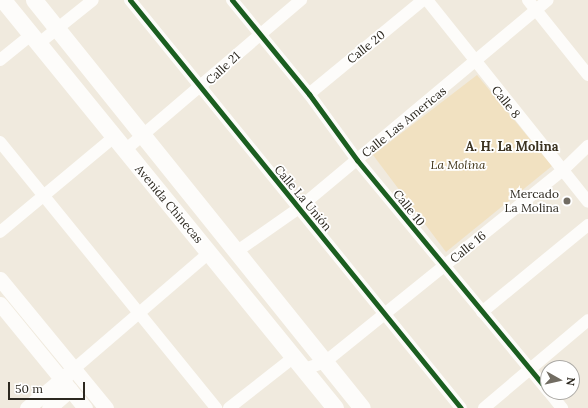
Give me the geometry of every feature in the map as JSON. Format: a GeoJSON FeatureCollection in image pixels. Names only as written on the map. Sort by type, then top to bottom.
{"type":"FeatureCollection","features":[{"type":"Feature","properties":{"kind":"main road","name":"Avenida Chinecas"},"geometry":{"type":"LineString","coordinates":[[3,0],[113,138],[335,408]]}},
{"type":"Feature","properties":{"kind":"main road","name":"Avenida Chinecas"},"geometry":{"type":"LineString","coordinates":[[34,0],[142,138],[362,408]]}},
{"type":"Feature","properties":{"kind":"street"},"geometry":{"type":"LineString","coordinates":[[0,60],[34,39],[57,28],[93,0]]}},
{"type":"Feature","properties":{"kind":"street","name":"Calle La Unión"},"geometry":{"type":"LineString","coordinates":[[130,0],[200,89],[385,312],[461,408]]}},
{"type":"Feature","properties":{"kind":"street","name":"Calle 10"},"geometry":{"type":"LineString","coordinates":[[232,0],[309,94],[357,160],[540,382]]}},
{"type":"Feature","properties":{"kind":"street","name":"Calle 21"},"geometry":{"type":"LineString","coordinates":[[124,151],[142,138],[200,89],[260,33],[301,0]]}},
{"type":"Feature","properties":{"kind":"street","name":"Calle 20"},"geometry":{"type":"LineString","coordinates":[[309,94],[423,0]]}},
{"type":"Feature","properties":{"kind":"street","name":"Calle 8"},"geometry":{"type":"LineString","coordinates":[[427,0],[475,64],[588,202]]}},
{"type":"Feature","properties":{"kind":"street","name":"Calle Las Americas"},"geometry":{"type":"LineString","coordinates":[[236,252],[299,208],[475,64],[532,5],[548,0]]}},
{"type":"Feature","properties":{"kind":"street"},"geometry":{"type":"LineString","coordinates":[[532,5],[588,74]]}},
{"type":"Feature","properties":{"kind":"street"},"geometry":{"type":"LineString","coordinates":[[0,232],[113,138]]}},
{"type":"Feature","properties":{"kind":"street"},"geometry":{"type":"LineString","coordinates":[[0,142],[216,408]]}},
{"type":"Feature","properties":{"kind":"street","name":"Calle 16"},"geometry":{"type":"LineString","coordinates":[[229,408],[299,363],[325,362],[385,312],[563,170],[588,146]]}},
{"type":"Feature","properties":{"kind":"street"},"geometry":{"type":"LineString","coordinates":[[482,312],[588,225]]}},
{"type":"Feature","properties":{"kind":"street"},"geometry":{"type":"LineString","coordinates":[[49,408],[74,369],[140,314],[209,253]]}},
{"type":"Feature","properties":{"kind":"street"},"geometry":{"type":"LineString","coordinates":[[0,279],[106,408]]}},
{"type":"Feature","properties":{"kind":"street"},"geometry":{"type":"LineString","coordinates":[[0,304],[85,408]]}},
{"type":"Feature","properties":{"kind":"street"},"geometry":{"type":"LineString","coordinates":[[484,408],[588,320]]}},
{"type":"Feature","properties":{"kind":"street"},"geometry":{"type":"LineString","coordinates":[[27,408],[65,385]]}},
{"type":"Feature","properties":{"kind":"street","name":"Calle 10"},"geometry":{"type":"LineString","coordinates":[[555,400],[562,408]]}},
{"type":"Feature","properties":{"kind":"green space","name":"La Molina"},"geometry":{"type":"Polygon","coordinates":[[[477,75],[552,166],[446,252],[373,155],[477,75]]]}},
{"type":"Feature","properties":{"kind":"cycle path"},"geometry":{"type":"LineString","coordinates":[[130,0],[461,408]]}},
{"type":"Feature","properties":{"kind":"cycle path"},"geometry":{"type":"LineString","coordinates":[[232,0],[309,94],[357,160],[540,381]]}},
{"type":"Feature","properties":{"kind":"place","name":"Mercado La Molina"},"geometry":{"type":"Point","coordinates":[567,201]}},
{"type":"Feature","properties":{"kind":"district","name":"A. H. La Molina"},"geometry":{"type":"Point","coordinates":[512,147]}}]}
